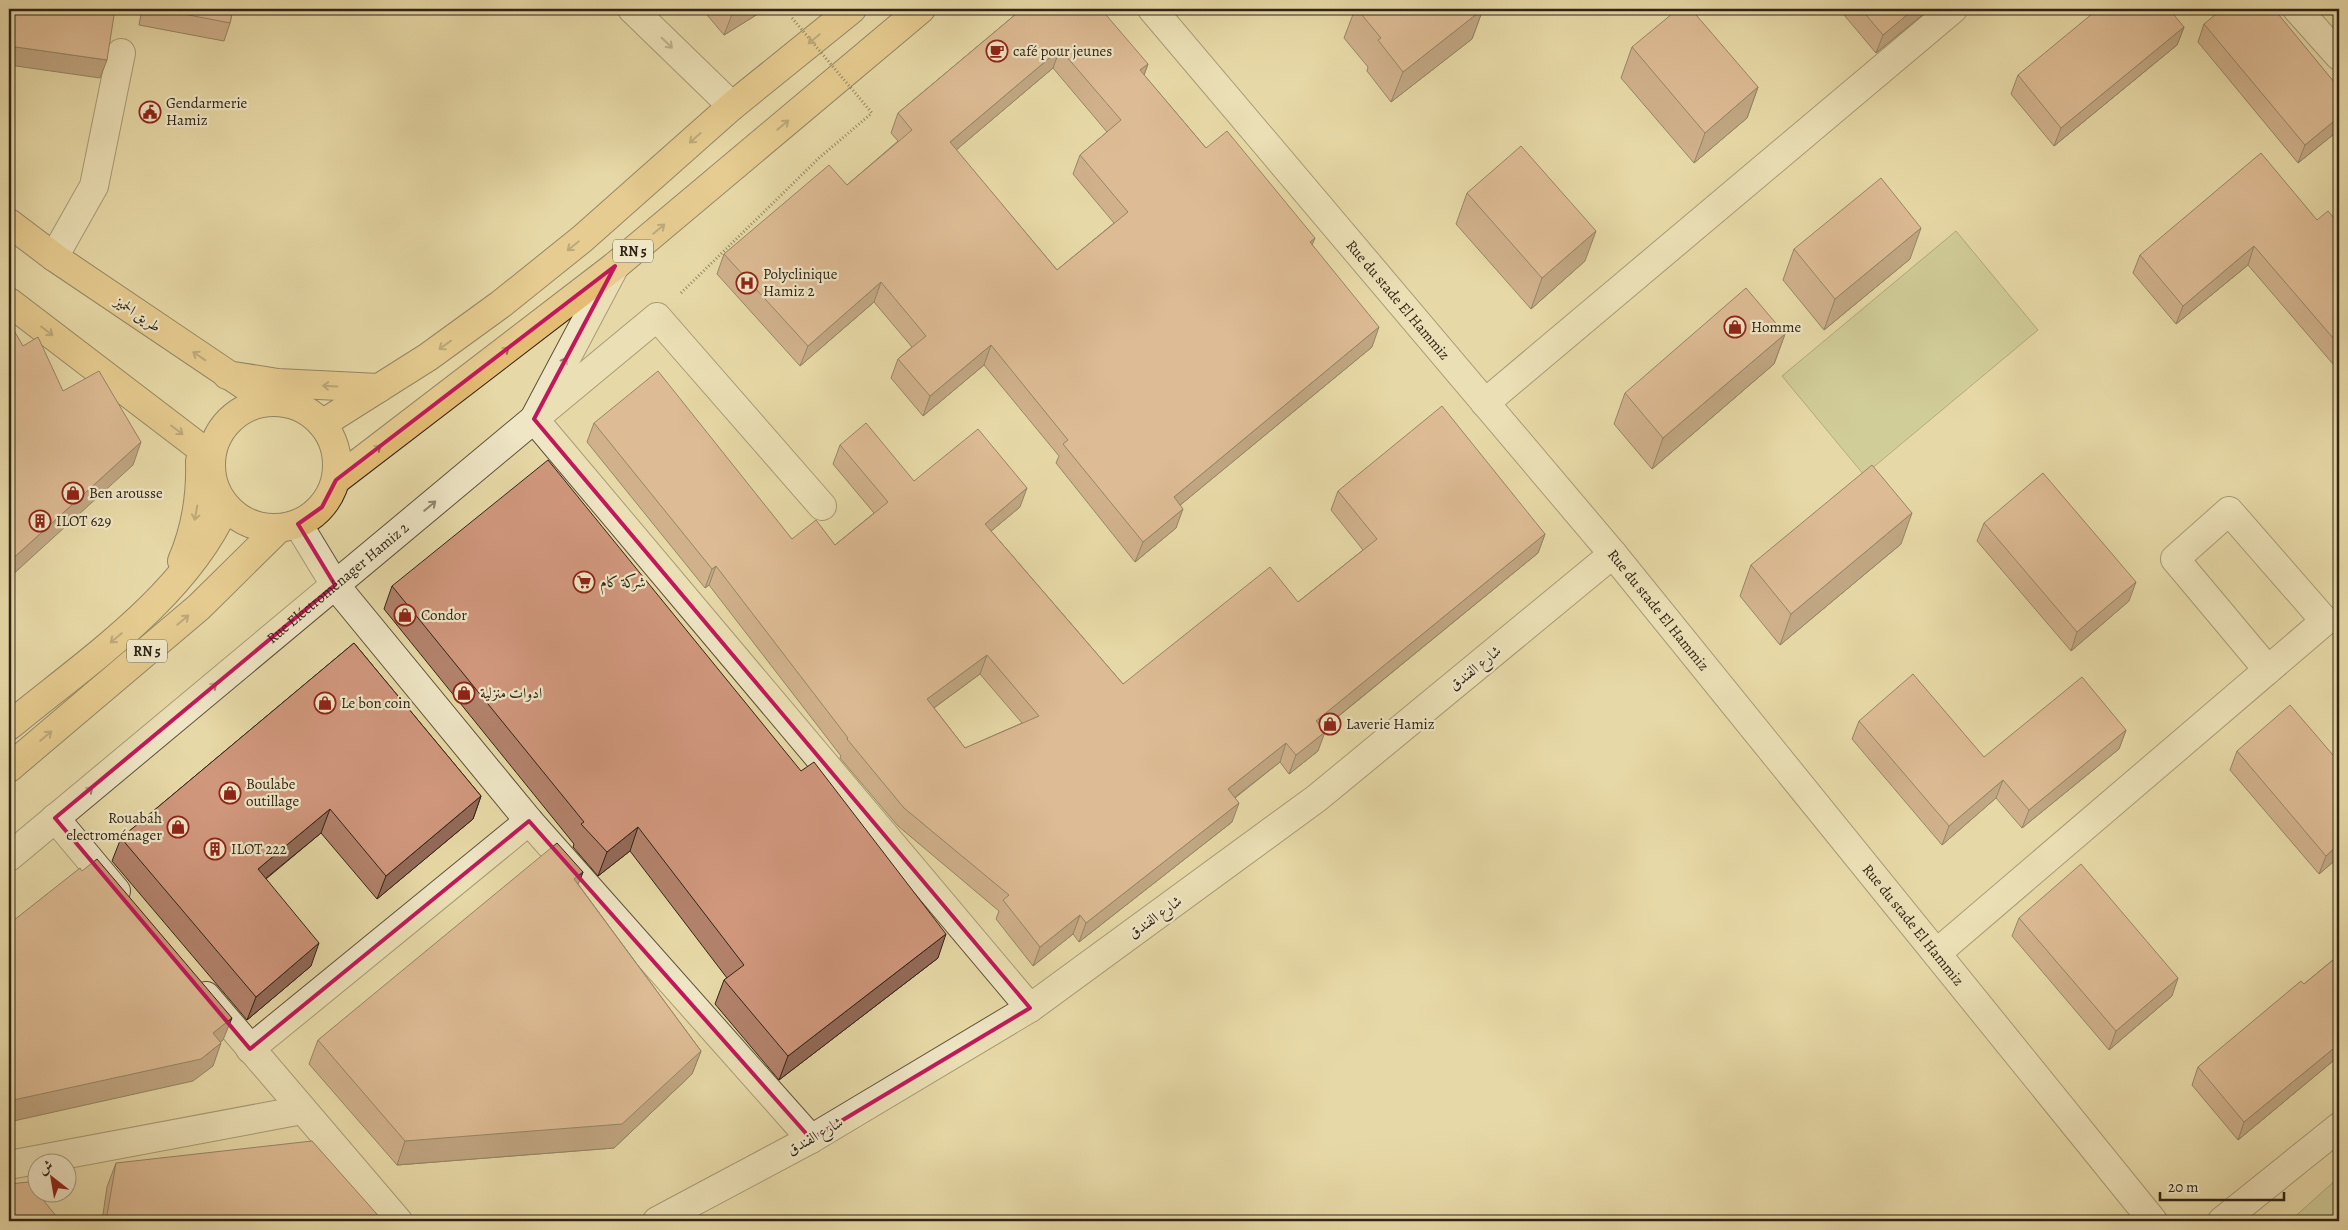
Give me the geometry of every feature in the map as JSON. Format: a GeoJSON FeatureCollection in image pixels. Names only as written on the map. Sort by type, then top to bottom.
{"type":"FeatureCollection","features":[{"type":"Feature","properties":{"kind":"main road","name":"RN 5"},"geometry":{"type":"LineString","coordinates":[[322,424],[428,357],[502,304],[582,239],[732,106],[852,9]]}},
{"type":"Feature","properties":{"kind":"main road","name":"RN 5"},"geometry":{"type":"LineString","coordinates":[[336,480],[615,266],[921,9]]}},
{"type":"Feature","properties":{"kind":"main road","name":"طريق الحميز"},"geometry":{"type":"LineString","coordinates":[[9,223],[227,376],[269,402]]}},
{"type":"Feature","properties":{"kind":"main road"},"geometry":{"type":"LineString","coordinates":[[9,302],[205,456],[196,516],[187,550],[174,582]]}},
{"type":"Feature","properties":{"kind":"main road"},"geometry":{"type":"LineString","coordinates":[[227,376],[278,383],[379,388]]}},
{"type":"Feature","properties":{"kind":"main road","name":"RN 5"},"geometry":{"type":"LineString","coordinates":[[9,768],[198,607],[289,526],[315,514],[328,499],[336,480],[338,461],[333,441],[322,424],[307,411],[289,404],[269,402],[250,407],[232,417],[220,432],[212,451],[205,456],[215,490],[225,507],[240,520],[259,527],[289,526]]}},
{"type":"Feature","properties":{"kind":"main road","name":"RN 5"},"geometry":{"type":"LineString","coordinates":[[9,726],[123,632],[174,582],[207,540],[225,507]]}},
{"type":"Feature","properties":{"kind":"street"},"geometry":{"type":"LineString","coordinates":[[632,9],[732,106]]}},
{"type":"Feature","properties":{"kind":"street","name":"Rue du stade El Hammiz"},"geometry":{"type":"LineString","coordinates":[[1152,9],[1614,554],[1938,952],[2153,1221]]}},
{"type":"Feature","properties":{"kind":"street"},"geometry":{"type":"LineString","coordinates":[[1486,403],[1953,9]]}},
{"type":"Feature","properties":{"kind":"street"},"geometry":{"type":"LineString","coordinates":[[2297,9],[2339,56]]}},
{"type":"Feature","properties":{"kind":"street"},"geometry":{"type":"LineString","coordinates":[[54,256],[94,186],[121,54]]}},
{"type":"Feature","properties":{"kind":"street","name":"Rue Eléctroménager Hamiz 2"},"geometry":{"type":"LineString","coordinates":[[9,857],[534,419],[615,266]]}},
{"type":"Feature","properties":{"kind":"street"},"geometry":{"type":"LineString","coordinates":[[822,506],[657,317],[534,419],[1030,1008]]}},
{"type":"Feature","properties":{"kind":"street"},"geometry":{"type":"LineString","coordinates":[[1938,952],[2268,670],[2325,621],[2229,511],[2174,559],[2268,670]]}},
{"type":"Feature","properties":{"kind":"street"},"geometry":{"type":"LineString","coordinates":[[289,526],[335,585],[529,821],[811,1139]]}},
{"type":"Feature","properties":{"kind":"street","name":"شارع الفندق"},"geometry":{"type":"LineString","coordinates":[[657,1221],[811,1139],[1030,1008],[1317,798],[1614,554]]}},
{"type":"Feature","properties":{"kind":"street"},"geometry":{"type":"LineString","coordinates":[[55,818],[131,908]]}},
{"type":"Feature","properties":{"kind":"street"},"geometry":{"type":"LineString","coordinates":[[250,1049],[529,821]]}},
{"type":"Feature","properties":{"kind":"street"},"geometry":{"type":"LineString","coordinates":[[187,974],[398,1221]]}},
{"type":"Feature","properties":{"kind":"street"},"geometry":{"type":"LineString","coordinates":[[13,1173],[302,1110]]}},
{"type":"Feature","properties":{"kind":"street"},"geometry":{"type":"LineString","coordinates":[[2222,1221],[2339,1127]]}},
{"type":"Feature","properties":{"kind":"path"},"geometry":{"type":"LineString","coordinates":[[657,317],[819,158],[872,113],[792,18]]}},
{"type":"Feature","properties":{"kind":"highlighted area"},"geometry":{"type":"Polygon","coordinates":[[[615,266],[534,419],[1030,1008],[811,1139],[529,821],[250,1049],[55,818],[335,585],[298,524],[322,507],[336,480],[615,266]]]}},
{"type":"Feature","properties":{"kind":"green space"},"geometry":{"type":"Polygon","coordinates":[[[1956,231],[2038,330],[1864,475],[1782,376],[1956,231]]]}},
{"type":"Feature","properties":{"kind":"green space"},"geometry":{"type":"Polygon","coordinates":[[[2339,1177],[2339,1221],[2290,1221],[2339,1177]]]}},
{"type":"Feature","properties":{"kind":"building"},"geometry":{"type":"Polygon","coordinates":[[[9,9],[115,9],[107,60],[9,46],[9,9]]]}},
{"type":"Feature","properties":{"kind":"building"},"geometry":{"type":"Polygon","coordinates":[[[158,9],[233,9],[230,23],[158,9]]]}},
{"type":"Feature","properties":{"kind":"building"},"geometry":{"type":"Polygon","coordinates":[[[1022,9],[1101,9],[1148,64],[1140,70],[1206,148],[1227,131],[1315,238],[1310,242],[1379,327],[1174,497],[1183,509],[1143,542],[1063,444],[1068,440],[991,345],[930,396],[898,359],[926,336],[881,282],[808,346],[724,254],[829,165],[847,185],[912,130],[898,113],[1022,9]],[[1060,49],[950,142],[1057,270],[1128,212],[1080,155],[1121,120],[1060,49]]]}},
{"type":"Feature","properties":{"kind":"building"},"geometry":{"type":"Polygon","coordinates":[[[1357,9],[1483,9],[1403,72],[1378,40],[1381,38],[1357,9]]]}},
{"type":"Feature","properties":{"kind":"building"},"geometry":{"type":"Polygon","coordinates":[[[1678,9],[1691,9],[1758,87],[1705,133],[1632,47],[1678,9]]]}},
{"type":"Feature","properties":{"kind":"building"},"geometry":{"type":"Polygon","coordinates":[[[1861,9],[1914,9],[1883,35],[1861,9]]]}},
{"type":"Feature","properties":{"kind":"building"},"geometry":{"type":"Polygon","coordinates":[[[2098,9],[2169,9],[2184,27],[2061,128],[2018,75],[2098,9]]]}},
{"type":"Feature","properties":{"kind":"building"},"geometry":{"type":"Polygon","coordinates":[[[2222,9],[2274,9],[2339,88],[2339,117],[2305,145],[2204,24],[2222,9]]]}},
{"type":"Feature","properties":{"kind":"building"},"geometry":{"type":"Polygon","coordinates":[[[1521,146],[1596,231],[1542,278],[1467,193],[1521,146]]]}},
{"type":"Feature","properties":{"kind":"building"},"geometry":{"type":"Polygon","coordinates":[[[2261,153],[2317,220],[2328,211],[2339,224],[2339,345],[2254,246],[2183,306],[2140,255],[2261,153]]]}},
{"type":"Feature","properties":{"kind":"building"},"geometry":{"type":"Polygon","coordinates":[[[1881,178],[1921,228],[1835,299],[1794,249],[1881,178]]]}},
{"type":"Feature","properties":{"kind":"building"},"geometry":{"type":"Polygon","coordinates":[[[1746,288],[1785,334],[1663,438],[1625,393],[1746,288]]]}},
{"type":"Feature","properties":{"kind":"building","name":"ILOT 629"},"geometry":{"type":"Polygon","coordinates":[[[9,322],[23,346],[38,337],[63,391],[99,371],[141,442],[9,562],[9,322]]]}},
{"type":"Feature","properties":{"kind":"building"},"geometry":{"type":"Polygon","coordinates":[[[658,371],[792,539],[816,520],[835,545],[888,502],[840,445],[866,423],[914,481],[978,429],[1027,488],[985,524],[1123,684],[1270,567],[1298,602],[1377,539],[1338,491],[1442,406],[1545,534],[1316,721],[1325,732],[1296,755],[1286,743],[1228,789],[1239,803],[1086,923],[1080,915],[1040,947],[1003,900],[1009,895],[904,808],[847,739],[716,566],[712,569],[594,423],[658,371]],[[987,655],[927,699],[965,748],[1039,716],[987,655]]]}},
{"type":"Feature","properties":{"kind":"building"},"geometry":{"type":"Polygon","coordinates":[[[548,460],[801,771],[814,762],[946,934],[788,1056],[724,980],[744,965],[638,827],[607,852],[581,824],[584,822],[392,586],[548,460]]]}},
{"type":"Feature","properties":{"kind":"building"},"geometry":{"type":"Polygon","coordinates":[[[1872,465],[1912,513],[1791,614],[1751,565],[1872,465]]]}},
{"type":"Feature","properties":{"kind":"building"},"geometry":{"type":"Polygon","coordinates":[[[2043,473],[2136,582],[2077,632],[1984,523],[2043,473]]]}},
{"type":"Feature","properties":{"kind":"building","name":"ILOT 222"},"geometry":{"type":"Polygon","coordinates":[[[354,643],[481,796],[386,876],[330,809],[258,869],[319,943],[256,997],[121,838],[354,643]]]}},
{"type":"Feature","properties":{"kind":"building"},"geometry":{"type":"Polygon","coordinates":[[[1913,674],[1984,757],[2082,677],[2126,730],[2029,810],[2003,780],[1949,826],[1859,721],[1913,674]]]}},
{"type":"Feature","properties":{"kind":"building"},"geometry":{"type":"Polygon","coordinates":[[[2290,705],[2339,762],[2339,844],[2326,856],[2237,751],[2290,705]]]}},
{"type":"Feature","properties":{"kind":"building"},"geometry":{"type":"Polygon","coordinates":[[[557,843],[583,872],[574,879],[701,1051],[622,1124],[405,1141],[318,1040],[557,843]]]}},
{"type":"Feature","properties":{"kind":"building"},"geometry":{"type":"Polygon","coordinates":[[[97,859],[232,1018],[213,1033],[221,1043],[201,1059],[9,1101],[9,924],[80,868],[82,871],[97,859]]]}},
{"type":"Feature","properties":{"kind":"building"},"geometry":{"type":"Polygon","coordinates":[[[2081,864],[2178,978],[2116,1031],[2019,918],[2081,864]]]}},
{"type":"Feature","properties":{"kind":"building"},"geometry":{"type":"Polygon","coordinates":[[[2339,955],[2339,1044],[2244,1122],[2198,1067],[2301,981],[2304,984],[2339,955]]]}},
{"type":"Feature","properties":{"kind":"building"},"geometry":{"type":"Polygon","coordinates":[[[312,1141],[383,1221],[106,1221],[116,1163],[312,1141]]]}},
{"type":"Feature","properties":{"kind":"building"},"geometry":{"type":"Polygon","coordinates":[[[9,1161],[15,1168],[10,1173],[9,1172],[9,1161]]]}},
{"type":"Feature","properties":{"kind":"building"},"geometry":{"type":"Polygon","coordinates":[[[28,1182],[28,1202],[45,1202],[60,1221],[9,1221],[9,1184],[28,1182]]]}},
{"type":"Feature","properties":{"kind":"place","name":"café pour jeunes"},"geometry":{"type":"Point","coordinates":[997,51]}},
{"type":"Feature","properties":{"kind":"place","name":"Gendarmerie Hamiz"},"geometry":{"type":"Point","coordinates":[150,112]}},
{"type":"Feature","properties":{"kind":"place","name":"Polyclinique Hamiz 2"},"geometry":{"type":"Point","coordinates":[747,283]}},
{"type":"Feature","properties":{"kind":"place","name":"Homme"},"geometry":{"type":"Point","coordinates":[1735,327]}},
{"type":"Feature","properties":{"kind":"place","name":"Ben arousse"},"geometry":{"type":"Point","coordinates":[73,493]}},
{"type":"Feature","properties":{"kind":"place","name":"ILOT 629"},"geometry":{"type":"Point","coordinates":[40,521]}},
{"type":"Feature","properties":{"kind":"place","name":"شركة كام"},"geometry":{"type":"Point","coordinates":[584,582]}},
{"type":"Feature","properties":{"kind":"place","name":"Condor"},"geometry":{"type":"Point","coordinates":[405,615]}},
{"type":"Feature","properties":{"kind":"place","name":"ادوات منزلية"},"geometry":{"type":"Point","coordinates":[464,693]}},
{"type":"Feature","properties":{"kind":"place","name":"Le bon coin"},"geometry":{"type":"Point","coordinates":[325,703]}},
{"type":"Feature","properties":{"kind":"place","name":"Laverie Hamiz"},"geometry":{"type":"Point","coordinates":[1330,724]}},
{"type":"Feature","properties":{"kind":"place","name":"Boulabe outillage"},"geometry":{"type":"Point","coordinates":[230,793]}},
{"type":"Feature","properties":{"kind":"place","name":"Rouabah electroménager"},"geometry":{"type":"Point","coordinates":[178,827]}},
{"type":"Feature","properties":{"kind":"place","name":"ILOT 222"},"geometry":{"type":"Point","coordinates":[215,849]}}]}
